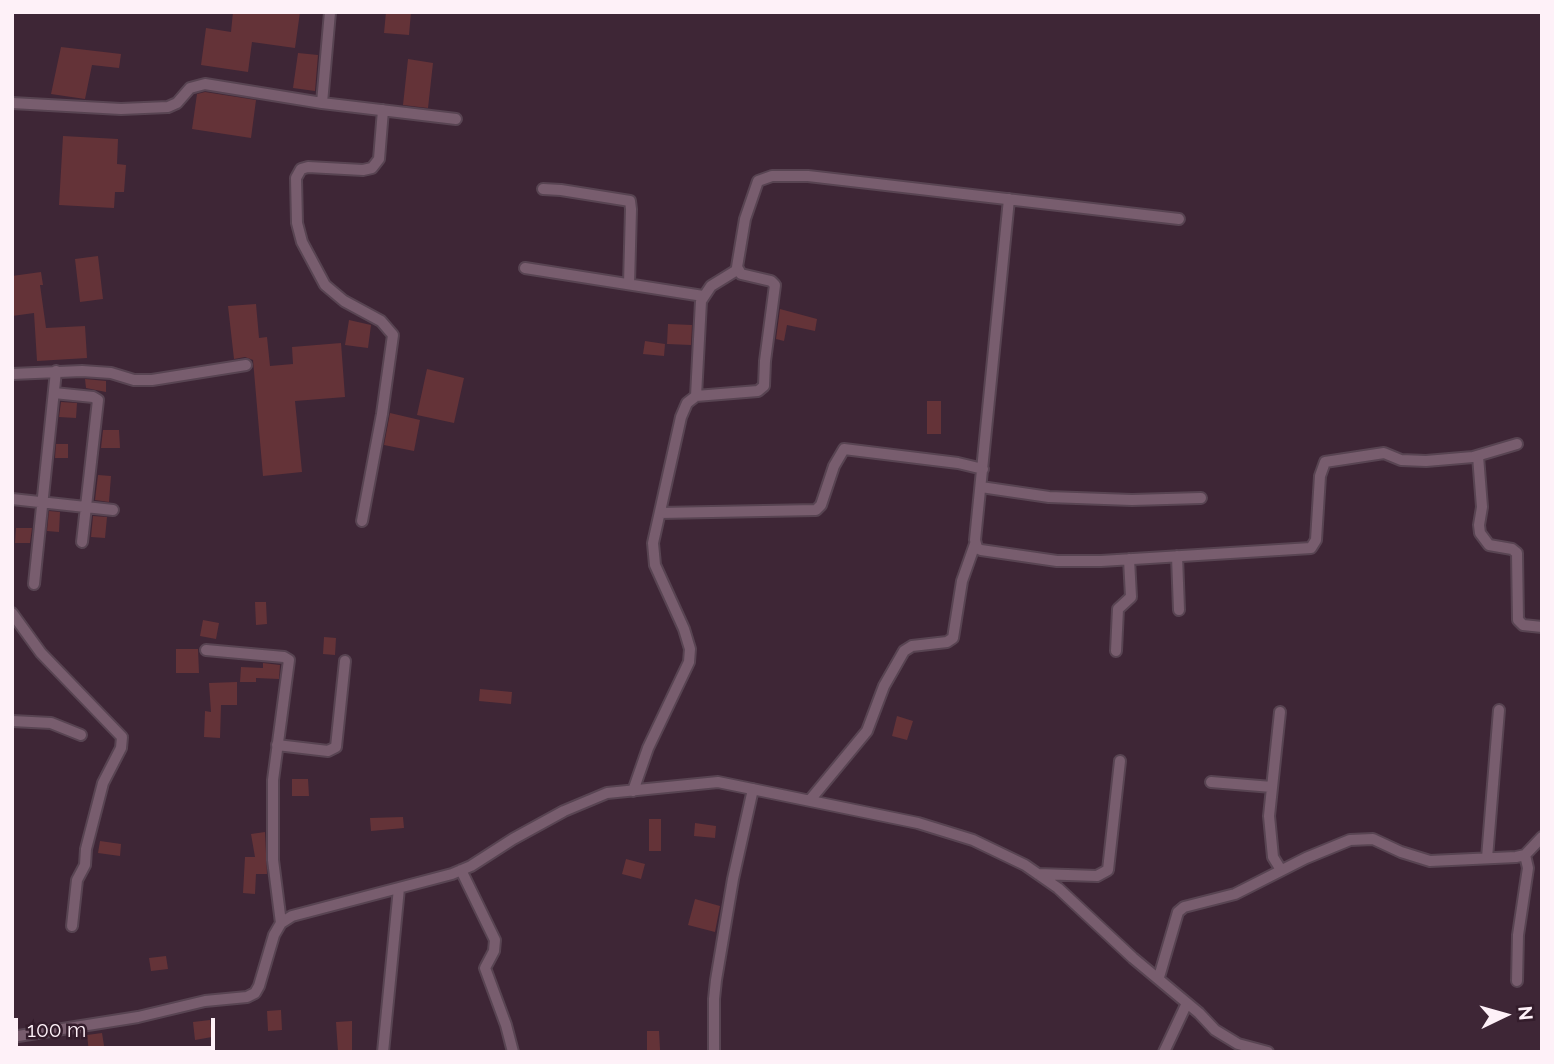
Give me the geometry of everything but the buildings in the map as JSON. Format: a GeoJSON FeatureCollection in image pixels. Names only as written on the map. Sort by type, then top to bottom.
{"type":"FeatureCollection","features":[{"type":"Feature","properties":{"kind":"street"},"geometry":{"type":"LineString","coordinates":[[322,103],[330,12]]}},
{"type":"Feature","properties":{"kind":"street"},"geometry":{"type":"LineString","coordinates":[[12,103],[121,109],[168,107],[177,103],[190,88],[205,84],[322,103],[456,119]]}},
{"type":"Feature","properties":{"kind":"street"},"geometry":{"type":"LineString","coordinates":[[362,521],[393,335],[381,321],[344,302],[325,285],[302,242],[297,223],[296,178],[302,169],[308,167],[363,170],[372,168],[379,159],[383,110]]}},
{"type":"Feature","properties":{"kind":"street"},"geometry":{"type":"LineString","coordinates":[[696,396],[699,309],[703,296],[711,286],[737,270],[745,219],[752,192],[758,181],[772,176],[808,176],[1179,219]]}},
{"type":"Feature","properties":{"kind":"street"},"geometry":{"type":"LineString","coordinates":[[543,189],[630,201],[629,284]]}},
{"type":"Feature","properties":{"kind":"street"},"geometry":{"type":"LineString","coordinates":[[810,800],[867,730],[884,686],[904,651],[912,646],[947,642],[953,638],[962,581],[975,544],[1009,199]]}},
{"type":"Feature","properties":{"kind":"street"},"geometry":{"type":"LineString","coordinates":[[525,268],[703,296]]}},
{"type":"Feature","properties":{"kind":"street"},"geometry":{"type":"LineString","coordinates":[[633,791],[648,748],[689,662],[690,649],[684,629],[655,565],[653,543],[681,417],[687,403],[696,396],[758,391],[764,386],[775,285],[771,281],[741,274],[737,270]]}},
{"type":"Feature","properties":{"kind":"street"},"geometry":{"type":"LineString","coordinates":[[12,374],[82,370],[111,373],[134,380],[152,380],[246,365]]}},
{"type":"Feature","properties":{"kind":"street"},"geometry":{"type":"LineString","coordinates":[[34,584],[56,372]]}},
{"type":"Feature","properties":{"kind":"street"},"geometry":{"type":"LineString","coordinates":[[54,393],[93,397],[98,400],[82,542]]}},
{"type":"Feature","properties":{"kind":"street"},"geometry":{"type":"LineString","coordinates":[[975,544],[981,550],[1047,560],[1129,559],[1311,548],[1316,540],[1320,476],[1325,462],[1384,453],[1416,462],[1478,456],[1493,449],[1517,444]]}},
{"type":"Feature","properties":{"kind":"street"},"geometry":{"type":"LineString","coordinates":[[660,513],[817,510],[834,466],[844,449],[958,463],[983,469]]}},
{"type":"Feature","properties":{"kind":"street"},"geometry":{"type":"LineString","coordinates":[[1478,456],[1482,507],[1480,534],[1489,545],[1513,549],[1517,553],[1519,622],[1542,627]]}},
{"type":"Feature","properties":{"kind":"street"},"geometry":{"type":"LineString","coordinates":[[981,488],[1049,497],[1132,500],[1201,498]]}},
{"type":"Feature","properties":{"kind":"street"},"geometry":{"type":"LineString","coordinates":[[12,499],[114,510]]}},
{"type":"Feature","properties":{"kind":"street"},"geometry":{"type":"LineString","coordinates":[[1177,556],[1180,610]]}},
{"type":"Feature","properties":{"kind":"street"},"geometry":{"type":"LineString","coordinates":[[1115,651],[1118,609],[1131,597],[1129,559]]}},
{"type":"Feature","properties":{"kind":"street"},"geometry":{"type":"LineString","coordinates":[[12,612],[41,653],[122,737],[121,748],[103,783],[86,849],[85,865],[77,880],[72,926]]}},
{"type":"Feature","properties":{"kind":"street"},"geometry":{"type":"LineString","coordinates":[[206,650],[284,657],[289,660],[273,780],[273,860],[281,923]]}},
{"type":"Feature","properties":{"kind":"street"},"geometry":{"type":"LineString","coordinates":[[277,745],[328,751],[335,747],[345,661]]}},
{"type":"Feature","properties":{"kind":"street"},"geometry":{"type":"LineString","coordinates":[[1487,858],[1499,710]]}},
{"type":"Feature","properties":{"kind":"street"},"geometry":{"type":"LineString","coordinates":[[1277,864],[1269,816],[1280,712]]}},
{"type":"Feature","properties":{"kind":"street"},"geometry":{"type":"LineString","coordinates":[[12,721],[51,723],[82,734]]}},
{"type":"Feature","properties":{"kind":"street"},"geometry":{"type":"LineString","coordinates":[[1038,874],[1097,876],[1108,870],[1120,761]]}},
{"type":"Feature","properties":{"kind":"street"},"geometry":{"type":"LineString","coordinates":[[12,1037],[138,1017],[205,1001],[247,997],[255,993],[259,986],[274,935],[281,923],[302,912],[461,870],[586,800],[607,793],[718,782],[918,823],[973,840],[1025,865],[1058,888],[1133,958],[1159,977],[1228,1039],[1268,1052]]}},
{"type":"Feature","properties":{"kind":"street"},"geometry":{"type":"LineString","coordinates":[[1211,782],[1272,787]]}},
{"type":"Feature","properties":{"kind":"street"},"geometry":{"type":"LineString","coordinates":[[714,1052],[716,980],[752,789]]}},
{"type":"Feature","properties":{"kind":"street"},"geometry":{"type":"LineString","coordinates":[[1159,977],[1178,912],[1184,907],[1235,894],[1277,864],[1361,838],[1373,839],[1430,861],[1516,857],[1525,855],[1542,837]]}},
{"type":"Feature","properties":{"kind":"street"},"geometry":{"type":"LineString","coordinates":[[1517,981],[1518,935],[1528,868],[1525,855]]}},
{"type":"Feature","properties":{"kind":"street"},"geometry":{"type":"LineString","coordinates":[[461,870],[495,940],[494,950],[485,968],[513,1052]]}},
{"type":"Feature","properties":{"kind":"street"},"geometry":{"type":"LineString","coordinates":[[383,1052],[399,888]]}},
{"type":"Feature","properties":{"kind":"street"},"geometry":{"type":"LineString","coordinates":[[1164,1052],[1187,1003]]}}]}
